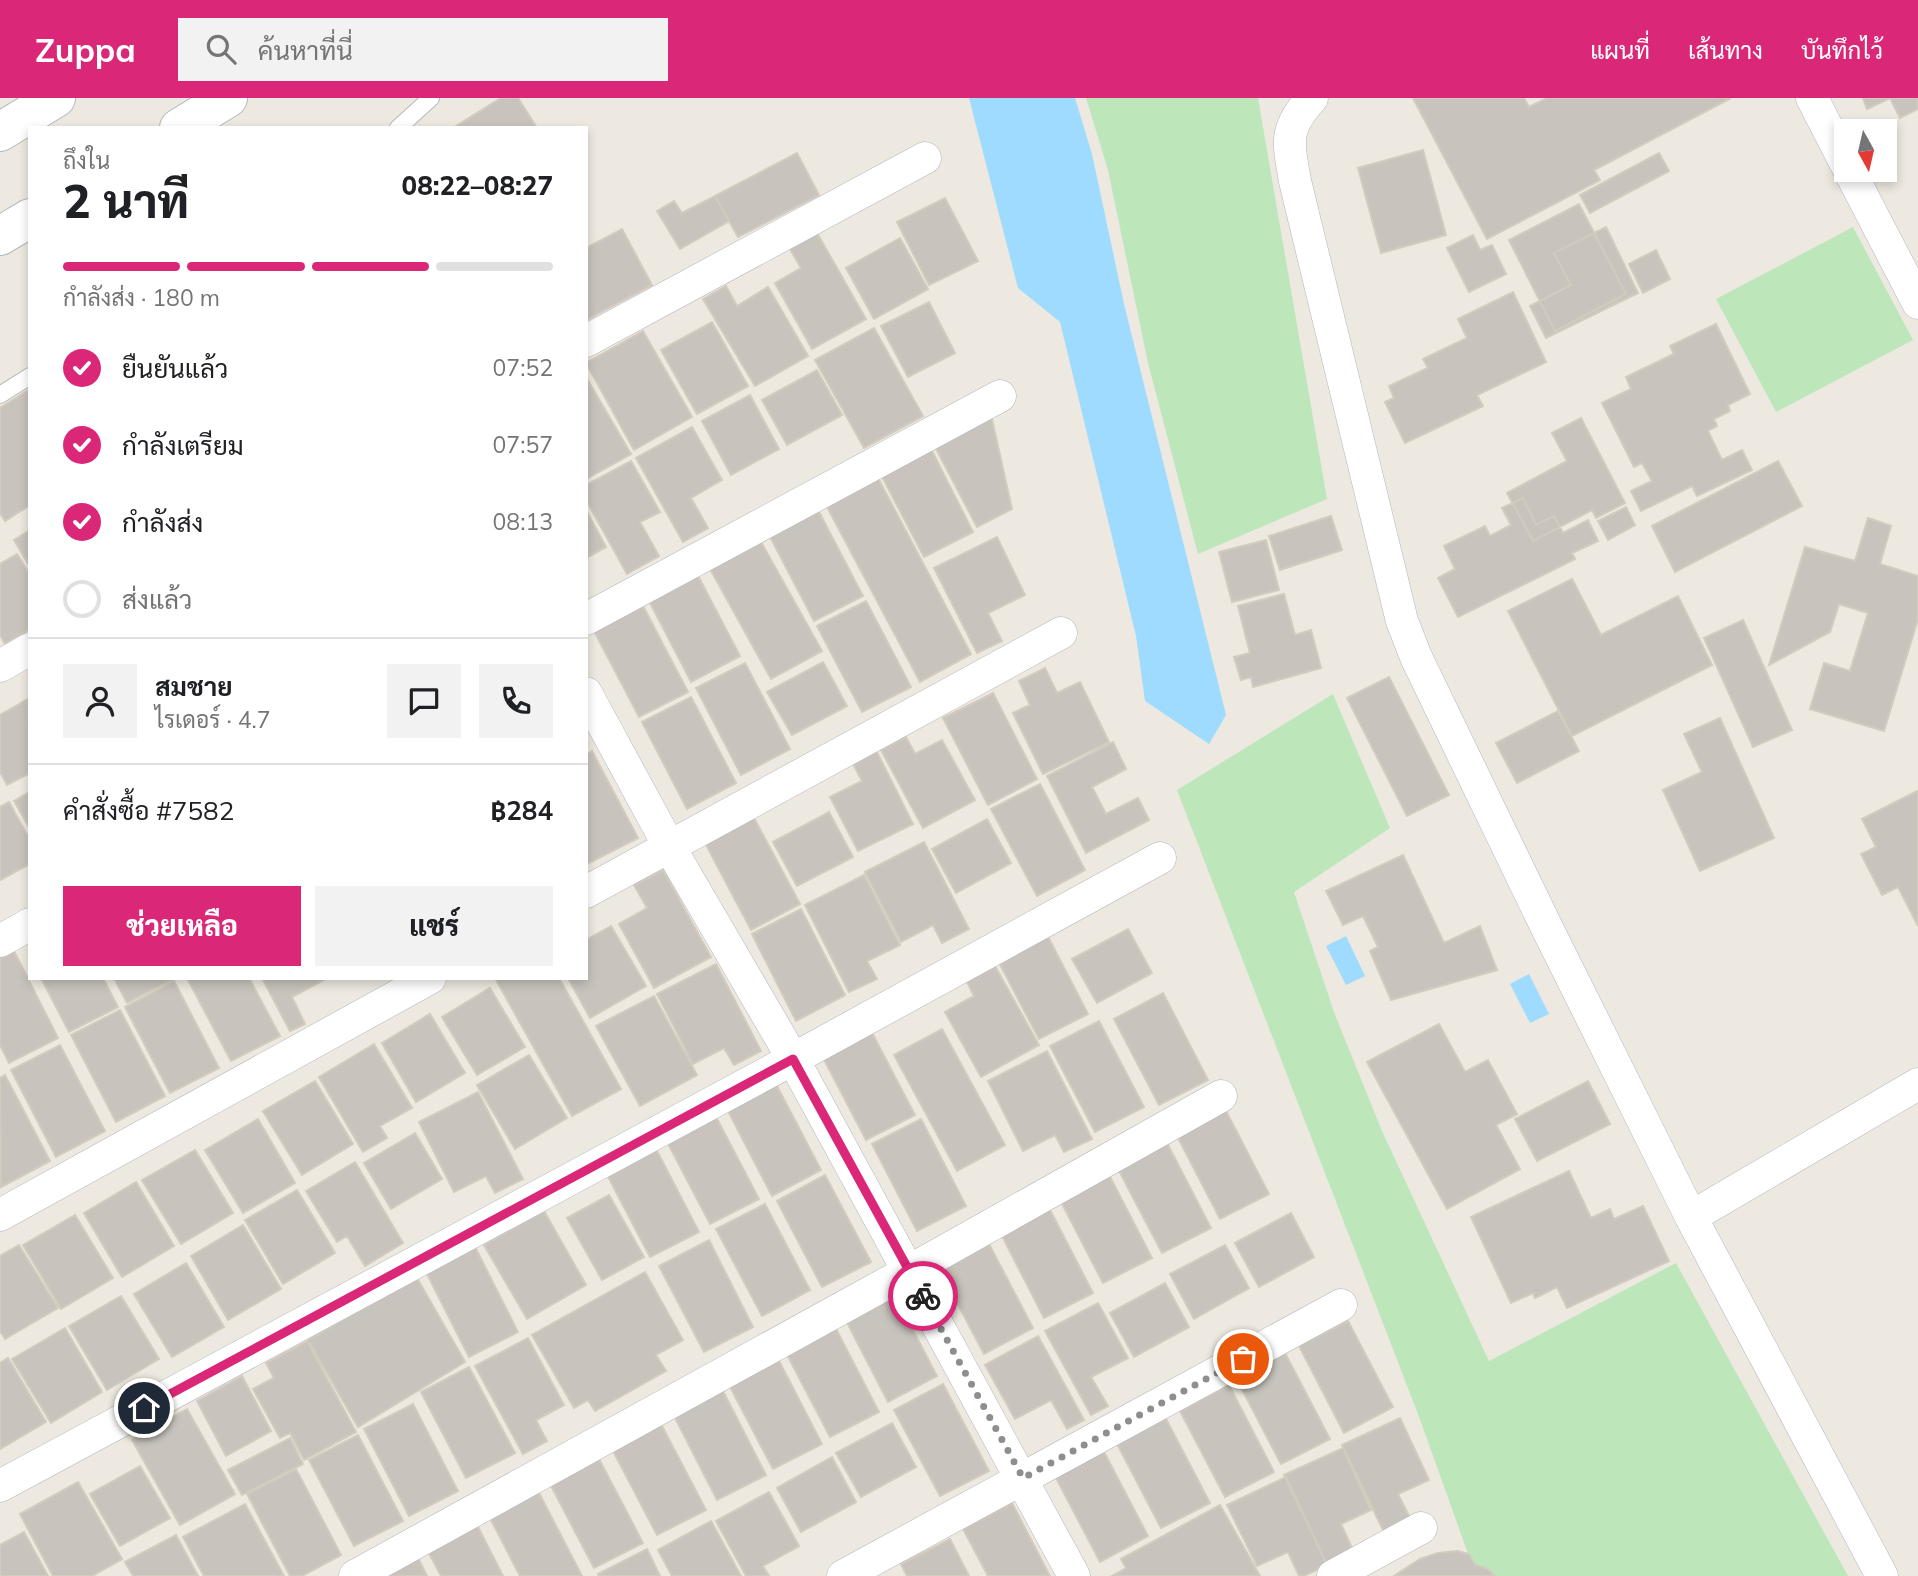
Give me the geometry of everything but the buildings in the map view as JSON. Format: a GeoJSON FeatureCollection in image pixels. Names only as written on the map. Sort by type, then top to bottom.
{"type":"FeatureCollection","features":[{"type":"Feature","properties":{"kind":"main road"},"geometry":{"type":"LineString","coordinates":[[5,127],[56,98]]}},
{"type":"Feature","properties":{"kind":"main road"},"geometry":{"type":"LineString","coordinates":[[182,126],[228,98]]}},
{"type":"Feature","properties":{"kind":"main road"},"geometry":{"type":"LineString","coordinates":[[0,236],[28,219]]}},
{"type":"Feature","properties":{"kind":"street"},"geometry":{"type":"LineString","coordinates":[[1312,98],[1295,117],[1288,144],[1402,621],[1416,657],[1539,912],[1691,1217],[1882,1576]]}},
{"type":"Feature","properties":{"kind":"street"},"geometry":{"type":"LineString","coordinates":[[1812,98],[1834,141]]}},
{"type":"Feature","properties":{"kind":"street"},"geometry":{"type":"LineString","coordinates":[[588,340],[925,158]]}},
{"type":"Feature","properties":{"kind":"street"},"geometry":{"type":"LineString","coordinates":[[1855,182],[1918,303]]}},
{"type":"Feature","properties":{"kind":"street"},"geometry":{"type":"LineString","coordinates":[[588,618],[1000,396]]}},
{"type":"Feature","properties":{"kind":"street"},"geometry":{"type":"LineString","coordinates":[[588,891],[1061,633]]}},
{"type":"Feature","properties":{"kind":"street"},"geometry":{"type":"LineString","coordinates":[[0,666],[28,650]]}},
{"type":"Feature","properties":{"kind":"street"},"geometry":{"type":"LineString","coordinates":[[588,697],[669,846],[793,1059],[1074,1576]]}},
{"type":"Feature","properties":{"kind":"street"},"geometry":{"type":"LineString","coordinates":[[0,1486],[1160,858]]}},
{"type":"Feature","properties":{"kind":"street"},"geometry":{"type":"LineString","coordinates":[[0,941],[28,925]]}},
{"type":"Feature","properties":{"kind":"street"},"geometry":{"type":"LineString","coordinates":[[0,1215],[426,980]]}},
{"type":"Feature","properties":{"kind":"street"},"geometry":{"type":"LineString","coordinates":[[1691,1217],[1918,1084]]}},
{"type":"Feature","properties":{"kind":"street"},"geometry":{"type":"LineString","coordinates":[[355,1576],[1221,1096]]}},
{"type":"Feature","properties":{"kind":"street"},"geometry":{"type":"LineString","coordinates":[[843,1576],[1341,1305]]}},
{"type":"Feature","properties":{"kind":"street"},"geometry":{"type":"LineString","coordinates":[[1333,1576],[1421,1528]]}},
{"type":"Feature","properties":{"kind":"lane"},"geometry":{"type":"LineString","coordinates":[[400,126],[431,98]]}},
{"type":"Feature","properties":{"kind":"lane"},"geometry":{"type":"LineString","coordinates":[[0,395],[28,377]]}},
{"type":"Feature","properties":{"kind":"green space"},"geometry":{"type":"Polygon","coordinates":[[[1086,98],[1258,98],[1327,499],[1198,554],[1148,363],[1108,170],[1086,98]]]}},
{"type":"Feature","properties":{"kind":"green space"},"geometry":{"type":"Polygon","coordinates":[[[1853,227],[1913,340],[1776,412],[1716,299],[1853,227]]]}},
{"type":"Feature","properties":{"kind":"green space"},"geometry":{"type":"Polygon","coordinates":[[[1333,694],[1390,828],[1294,892],[1334,1012],[1382,1131],[1489,1361],[1676,1263],[1848,1576],[1476,1576],[1418,1414],[1177,790],[1333,694]]]}},
{"type":"Feature","properties":{"kind":"water"},"geometry":{"type":"Polygon","coordinates":[[[969,98],[1075,98],[1092,154],[1124,304],[1226,715],[1209,744],[1145,701],[1136,636],[1060,322],[1018,288],[969,98]]]}},
{"type":"Feature","properties":{"kind":"water"},"geometry":{"type":"Polygon","coordinates":[[[1346,936],[1365,976],[1346,985],[1326,946],[1346,936]]]}},
{"type":"Feature","properties":{"kind":"water"},"geometry":{"type":"Polygon","coordinates":[[[1529,974],[1549,1014],[1530,1023],[1510,984],[1529,974]]]}},
{"type":"Feature","properties":{"kind":"way so far"},"geometry":{"type":"LineString","coordinates":[[923,1296],[1023,1478],[1243,1359]]}},
{"type":"Feature","properties":{"kind":"route"},"geometry":{"type":"LineString","coordinates":[[144,1408],[793,1059],[923,1296]]}}]}
